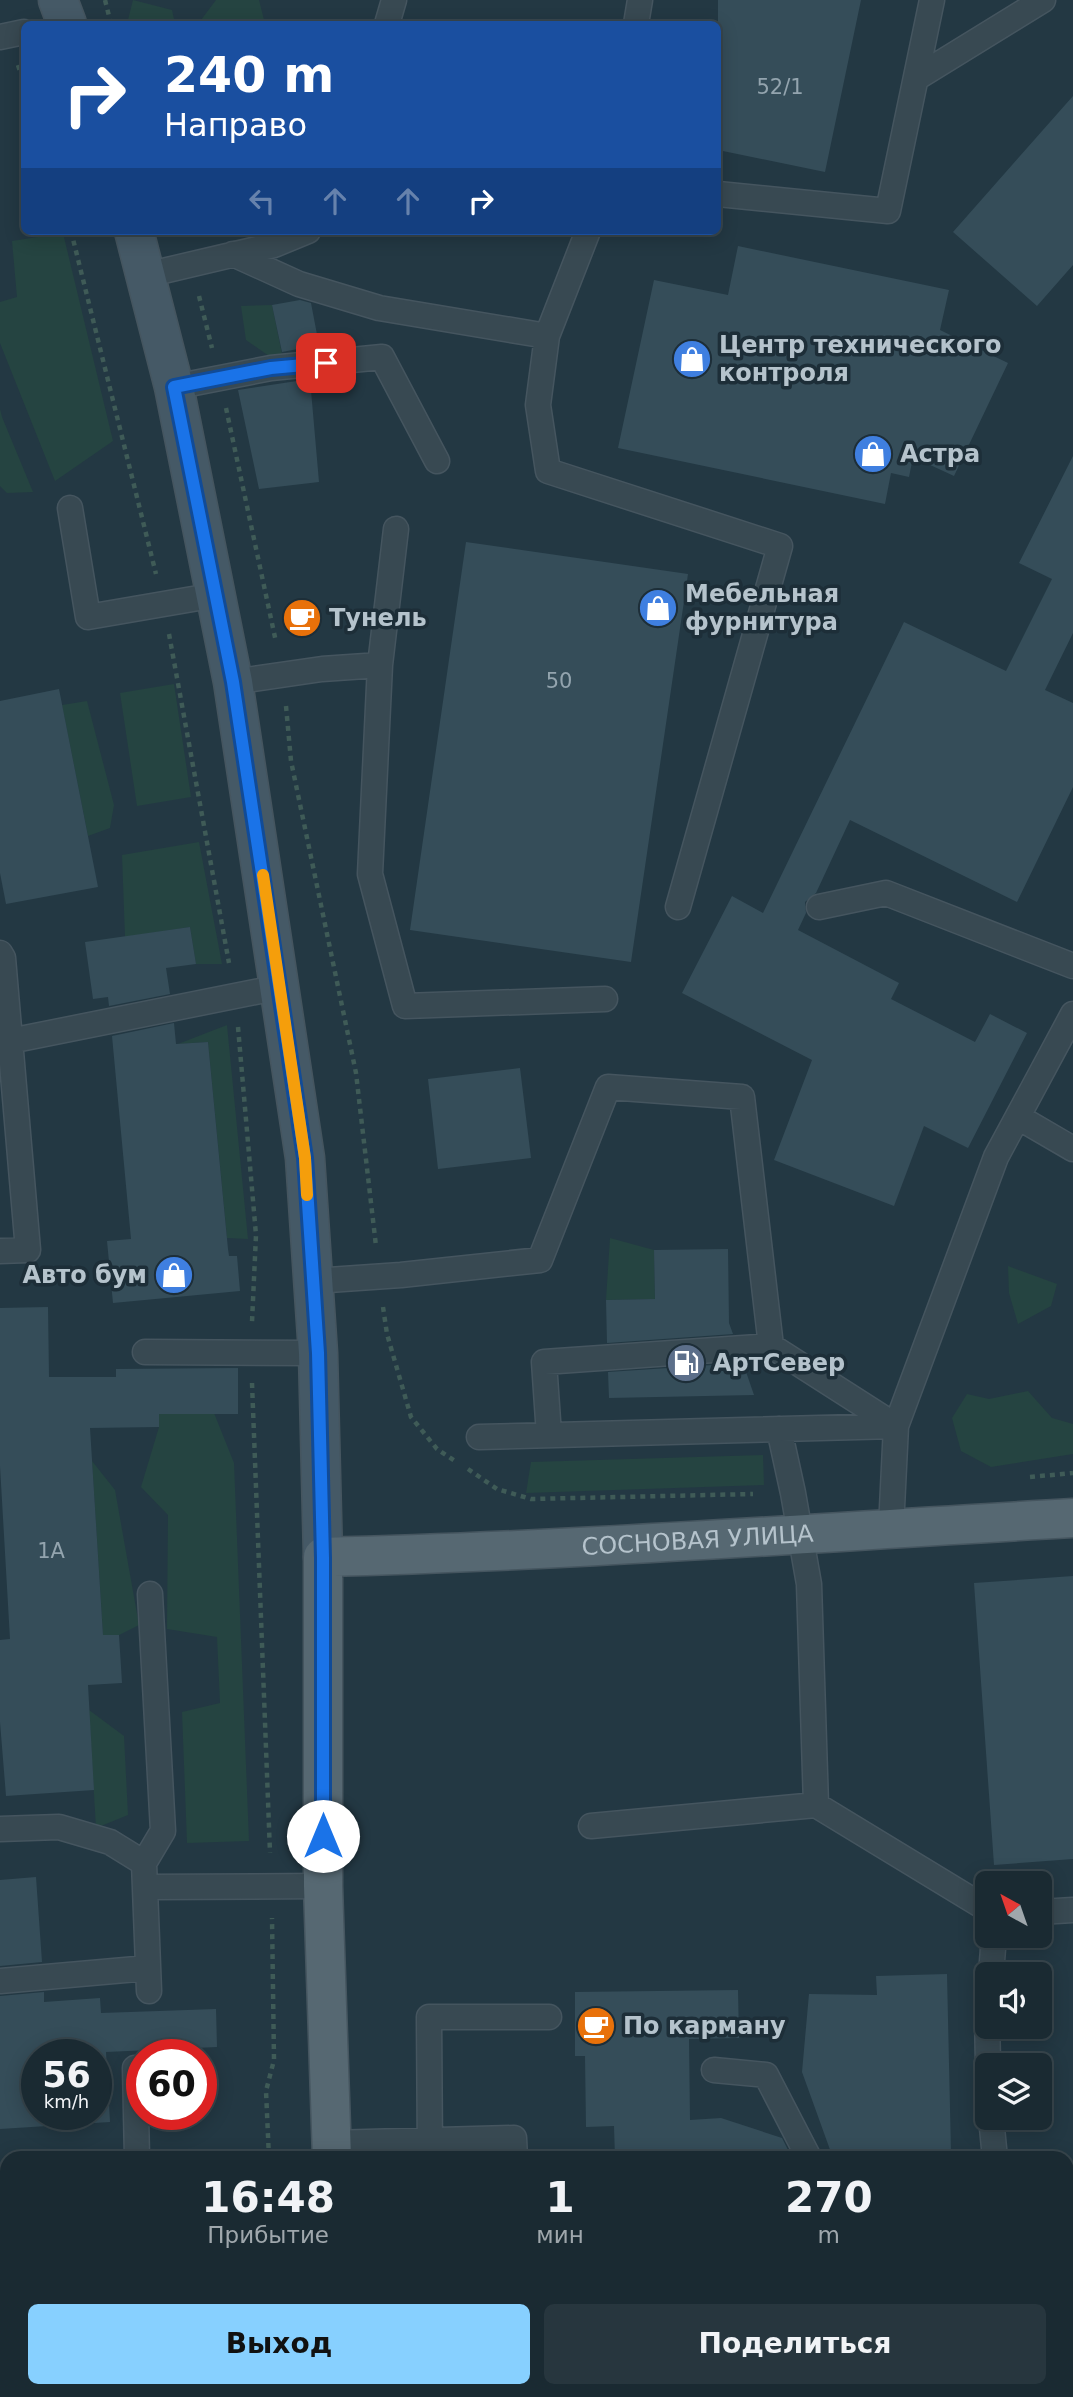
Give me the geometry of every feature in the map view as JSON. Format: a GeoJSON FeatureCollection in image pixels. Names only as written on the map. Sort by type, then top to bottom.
{"type":"FeatureCollection","features":[{"type":"Feature","properties":{"kind":"main road"},"geometry":{"type":"LineString","coordinates":[[135,235],[174,387],[233,682],[305,1158],[318,1353],[323,1558],[323,1885],[332,2150]]}},
{"type":"Feature","properties":{"kind":"main road","name":"СОСНОВАЯ УЛИЦА"},"geometry":{"type":"LineString","coordinates":[[323,1558],[494,1553],[1073,1518]]}},
{"type":"Feature","properties":{"kind":"lane"},"geometry":{"type":"LineString","coordinates":[[388,21],[394,0]]}},
{"type":"Feature","properties":{"kind":"lane"},"geometry":{"type":"LineString","coordinates":[[636,21],[640,0]]}},
{"type":"Feature","properties":{"kind":"lane"},"geometry":{"type":"LineString","coordinates":[[721,194],[888,211],[918,78],[932,0]]}},
{"type":"Feature","properties":{"kind":"lane"},"geometry":{"type":"LineString","coordinates":[[918,78],[1043,0]]}},
{"type":"Feature","properties":{"kind":"lane"},"geometry":{"type":"LineString","coordinates":[[0,37],[21,33]]}},
{"type":"Feature","properties":{"kind":"lane"},"geometry":{"type":"LineString","coordinates":[[233,254],[254,235]]}},
{"type":"Feature","properties":{"kind":"lane"},"geometry":{"type":"LineString","coordinates":[[146,275],[274,245],[298,235]]}},
{"type":"Feature","properties":{"kind":"lane"},"geometry":{"type":"LineString","coordinates":[[586,235],[547,336],[538,405],[548,471],[780,546],[678,907]]}},
{"type":"Feature","properties":{"kind":"lane"},"geometry":{"type":"LineString","coordinates":[[233,254],[299,284],[379,308],[547,336]]}},
{"type":"Feature","properties":{"kind":"lane"},"geometry":{"type":"LineString","coordinates":[[174,387],[271,368],[382,358],[437,461]]}},
{"type":"Feature","properties":{"kind":"lane"},"geometry":{"type":"LineString","coordinates":[[70,508],[88,617],[216,595]]}},
{"type":"Feature","properties":{"kind":"lane"},"geometry":{"type":"LineString","coordinates":[[396,529],[380,665],[370,874],[405,1006],[605,999]]}},
{"type":"Feature","properties":{"kind":"lane"},"geometry":{"type":"LineString","coordinates":[[233,682],[322,669],[380,665]]}},
{"type":"Feature","properties":{"kind":"lane"},"geometry":{"type":"LineString","coordinates":[[819,907],[886,892],[1073,966]]}},
{"type":"Feature","properties":{"kind":"lane"},"geometry":{"type":"LineString","coordinates":[[0,953],[3,958],[28,1250],[0,1251]]}},
{"type":"Feature","properties":{"kind":"lane"},"geometry":{"type":"LineString","coordinates":[[10,1041],[280,987]]}},
{"type":"Feature","properties":{"kind":"lane"},"geometry":{"type":"LineString","coordinates":[[891,1528],[896,1426],[996,1157],[1073,1014]]}},
{"type":"Feature","properties":{"kind":"lane"},"geometry":{"type":"LineString","coordinates":[[314,1281],[380,1277],[540,1260],[608,1087],[742,1097],[771,1346]]}},
{"type":"Feature","properties":{"kind":"lane"},"geometry":{"type":"LineString","coordinates":[[1017,1117],[1073,1149]]}},
{"type":"Feature","properties":{"kind":"lane"},"geometry":{"type":"LineString","coordinates":[[549,1436],[544,1362],[771,1346],[896,1426]]}},
{"type":"Feature","properties":{"kind":"lane"},"geometry":{"type":"LineString","coordinates":[[145,1352],[318,1353]]}},
{"type":"Feature","properties":{"kind":"lane"},"geometry":{"type":"LineString","coordinates":[[479,1437],[896,1426]]}},
{"type":"Feature","properties":{"kind":"lane"},"geometry":{"type":"LineString","coordinates":[[779,1429],[809,1584],[816,1805]]}},
{"type":"Feature","properties":{"kind":"lane"},"geometry":{"type":"LineString","coordinates":[[0,1981],[149,1979],[145,1875],[163,1831],[150,1594]]}},
{"type":"Feature","properties":{"kind":"lane"},"geometry":{"type":"LineString","coordinates":[[590,1826],[816,1805],[975,1902]]}},
{"type":"Feature","properties":{"kind":"lane"},"geometry":{"type":"LineString","coordinates":[[0,1829],[60,1827],[110,1842],[145,1875],[272,1887],[323,1885]]}},
{"type":"Feature","properties":{"kind":"lane"},"geometry":{"type":"LineString","coordinates":[[1052,1911],[1073,1910]]}},
{"type":"Feature","properties":{"kind":"lane"},"geometry":{"type":"LineString","coordinates":[[429,2149],[429,2017],[549,2017]]}},
{"type":"Feature","properties":{"kind":"lane"},"geometry":{"type":"LineString","coordinates":[[714,2070],[766,2074],[805,2151]]}},
{"type":"Feature","properties":{"kind":"lane"},"geometry":{"type":"LineString","coordinates":[[136,2130],[137,2151]]}},
{"type":"Feature","properties":{"kind":"lane"},"geometry":{"type":"LineString","coordinates":[[993,2130],[994,2151]]}},
{"type":"Feature","properties":{"kind":"lane"},"geometry":{"type":"LineString","coordinates":[[332,2150],[429,2149],[514,2138],[515,2151]]}},
{"type":"Feature","properties":{"kind":"path"},"geometry":{"type":"LineString","coordinates":[[72,235],[164,604],[235,996],[256,1235],[251,1351],[272,1887],[274,2060],[267,2091],[269,2151]]}},
{"type":"Feature","properties":{"kind":"path"},"geometry":{"type":"LineString","coordinates":[[190,264],[220,377],[283,674],[291,761],[356,1073],[387,1334],[411,1417],[437,1449],[497,1489],[531,1499],[793,1493]]}},
{"type":"Feature","properties":{"kind":"path"},"geometry":{"type":"LineString","coordinates":[[1018,1479],[1073,1473]]}},
{"type":"Feature","properties":{"kind":"green space"},"geometry":{"type":"Polygon","coordinates":[[[133,0],[172,10],[174,21],[128,21],[133,0]]]}},
{"type":"Feature","properties":{"kind":"green space"},"geometry":{"type":"Polygon","coordinates":[[[216,0],[259,0],[264,21],[200,21],[216,0]]]}},
{"type":"Feature","properties":{"kind":"green space"},"geometry":{"type":"Polygon","coordinates":[[[63,235],[113,441],[55,481],[0,343],[0,302],[17,297],[12,241],[63,235]]]}},
{"type":"Feature","properties":{"kind":"green space"},"geometry":{"type":"Polygon","coordinates":[[[272,305],[282,354],[269,356],[246,340],[241,306],[272,305]]]}},
{"type":"Feature","properties":{"kind":"green space"},"geometry":{"type":"Polygon","coordinates":[[[0,409],[33,492],[7,493],[0,486],[0,409]]]}},
{"type":"Feature","properties":{"kind":"green space"},"geometry":{"type":"Polygon","coordinates":[[[174,684],[191,797],[137,806],[120,693],[174,684]]]}},
{"type":"Feature","properties":{"kind":"green space"},"geometry":{"type":"Polygon","coordinates":[[[87,701],[114,805],[110,828],[88,836],[62,705],[87,701]]]}},
{"type":"Feature","properties":{"kind":"green space"},"geometry":{"type":"Polygon","coordinates":[[[199,842],[222,964],[196,964],[190,927],[125,937],[122,855],[199,842]]]}},
{"type":"Feature","properties":{"kind":"green space"},"geometry":{"type":"Polygon","coordinates":[[[227,1025],[248,1239],[227,1238],[208,1042],[178,1044],[227,1025]]]}},
{"type":"Feature","properties":{"kind":"green space"},"geometry":{"type":"Polygon","coordinates":[[[610,1238],[654,1250],[655,1299],[606,1300],[610,1238]]]}},
{"type":"Feature","properties":{"kind":"green space"},"geometry":{"type":"Polygon","coordinates":[[[1008,1266],[1057,1284],[1051,1306],[1018,1324],[1009,1293],[1008,1266]]]}},
{"type":"Feature","properties":{"kind":"green space"},"geometry":{"type":"Polygon","coordinates":[[[1028,1391],[1052,1418],[1073,1424],[1073,1454],[991,1467],[961,1451],[952,1418],[967,1394],[989,1399],[1028,1391]]]}},
{"type":"Feature","properties":{"kind":"green space"},"geometry":{"type":"Polygon","coordinates":[[[214,1413],[234,1463],[249,1841],[187,1843],[182,1712],[220,1703],[217,1637],[167,1629],[168,1515],[141,1487],[159,1427],[159,1414],[214,1413]]]}},
{"type":"Feature","properties":{"kind":"green space"},"geometry":{"type":"Polygon","coordinates":[[[763,1455],[764,1485],[526,1493],[531,1462],[763,1455]]]}},
{"type":"Feature","properties":{"kind":"green space"},"geometry":{"type":"Polygon","coordinates":[[[92,1461],[115,1490],[139,1625],[119,1635],[103,1635],[92,1461]]]}},
{"type":"Feature","properties":{"kind":"green space"},"geometry":{"type":"Polygon","coordinates":[[[89,1710],[124,1736],[128,1815],[96,1828],[89,1710]]]}},
{"type":"Feature","properties":{"kind":"building"},"geometry":{"type":"Polygon","coordinates":[[[718,0],[861,0],[825,172],[721,151],[721,21],[718,21],[718,0]]]}},
{"type":"Feature","properties":{"kind":"building"},"geometry":{"type":"Polygon","coordinates":[[[1073,96],[1073,265],[1037,306],[953,232],[1073,96]]]}},
{"type":"Feature","properties":{"kind":"building"},"geometry":{"type":"Polygon","coordinates":[[[738,246],[949,290],[940,330],[1008,363],[954,476],[913,457],[909,477],[891,473],[885,504],[618,448],[654,280],[728,295],[738,246]]]}},
{"type":"Feature","properties":{"kind":"building"},"geometry":{"type":"Polygon","coordinates":[[[300,300],[311,303],[319,345],[282,352],[272,305],[300,300]]]}},
{"type":"Feature","properties":{"kind":"building"},"geometry":{"type":"Polygon","coordinates":[[[310,379],[319,482],[259,489],[238,390],[310,379]]]}},
{"type":"Feature","properties":{"kind":"building"},"geometry":{"type":"Polygon","coordinates":[[[1073,456],[1073,633],[1045,690],[1073,703],[1073,787],[1017,902],[850,820],[816,893],[805,902],[806,913],[798,930],[899,983],[891,999],[975,1042],[990,1014],[1027,1033],[968,1148],[924,1126],[894,1206],[774,1160],[812,1060],[682,993],[732,896],[763,913],[904,622],[1006,671],[1052,579],[1019,563],[1073,456]]]}},
{"type":"Feature","properties":{"kind":"building"},"geometry":{"type":"Polygon","coordinates":[[[466,542],[688,574],[631,962],[410,930],[466,542]]]}},
{"type":"Feature","properties":{"kind":"building"},"geometry":{"type":"Polygon","coordinates":[[[59,689],[98,887],[6,904],[0,873],[0,701],[59,689]]]}},
{"type":"Feature","properties":{"kind":"building"},"geometry":{"type":"Polygon","coordinates":[[[190,927],[196,964],[166,968],[170,994],[109,1006],[108,997],[93,999],[85,942],[190,927]]]}},
{"type":"Feature","properties":{"kind":"building"},"geometry":{"type":"Polygon","coordinates":[[[174,1023],[176,1044],[208,1042],[228,1249],[229,1256],[237,1256],[240,1291],[113,1303],[107,1241],[131,1239],[112,1036],[174,1023]]]}},
{"type":"Feature","properties":{"kind":"building"},"geometry":{"type":"Polygon","coordinates":[[[520,1068],[531,1158],[438,1169],[428,1079],[520,1068]]]}},
{"type":"Feature","properties":{"kind":"building"},"geometry":{"type":"Polygon","coordinates":[[[728,1249],[729,1323],[733,1334],[607,1343],[606,1300],[655,1299],[654,1250],[728,1249]]]}},
{"type":"Feature","properties":{"kind":"building"},"geometry":{"type":"Polygon","coordinates":[[[48,1307],[49,1377],[116,1377],[116,1369],[238,1368],[238,1414],[159,1414],[159,1427],[90,1428],[103,1635],[119,1635],[122,1683],[88,1685],[94,1790],[6,1796],[0,1722],[0,1640],[10,1639],[0,1466],[0,1308],[48,1307]]]}},
{"type":"Feature","properties":{"kind":"building"},"geometry":{"type":"Polygon","coordinates":[[[743,1363],[754,1395],[609,1398],[608,1372],[743,1363]]]}},
{"type":"Feature","properties":{"kind":"building"},"geometry":{"type":"Polygon","coordinates":[[[1073,1576],[1073,1859],[994,1865],[974,1583],[1073,1576]]]}},
{"type":"Feature","properties":{"kind":"building"},"geometry":{"type":"Polygon","coordinates":[[[36,1877],[42,1962],[0,1966],[0,1880],[36,1877]]]}},
{"type":"Feature","properties":{"kind":"building"},"geometry":{"type":"Polygon","coordinates":[[[947,1974],[951,2151],[830,2151],[802,2072],[809,1994],[877,1995],[876,1976],[947,1974]]]}},
{"type":"Feature","properties":{"kind":"building"},"geometry":{"type":"Polygon","coordinates":[[[738,1990],[739,2038],[689,2039],[690,2120],[721,2118],[782,2138],[788,2151],[615,2151],[614,2126],[586,2127],[585,2056],[575,2056],[575,1992],[738,1990]]]}},
{"type":"Feature","properties":{"kind":"building"},"geometry":{"type":"Polygon","coordinates":[[[44,1992],[44,2002],[100,1998],[101,2013],[216,2009],[217,2039],[126,2039],[126,2051],[112,2052],[112,2039],[21,2039],[21,2128],[0,2129],[0,1996],[44,1992]]]}},
{"type":"Feature","properties":{"kind":"slow traffic"},"geometry":{"type":"LineString","coordinates":[[263,875],[305,1158],[307,1195]]}},
{"type":"Feature","properties":{"kind":"place","name":"Центр технического контроля"},"geometry":{"type":"Point","coordinates":[692,359]}},
{"type":"Feature","properties":{"kind":"place","name":"Астра"},"geometry":{"type":"Point","coordinates":[873,454]}},
{"type":"Feature","properties":{"kind":"place","name":"Мебельная фурнитура"},"geometry":{"type":"Point","coordinates":[658,608]}},
{"type":"Feature","properties":{"kind":"place","name":"Тунель"},"geometry":{"type":"Point","coordinates":[302,618]}},
{"type":"Feature","properties":{"kind":"place","name":"Авто бум"},"geometry":{"type":"Point","coordinates":[174,1275]}},
{"type":"Feature","properties":{"kind":"place","name":"АртСевер"},"geometry":{"type":"Point","coordinates":[686,1363]}},
{"type":"Feature","properties":{"kind":"place","name":"По карману"},"geometry":{"type":"Point","coordinates":[596,2026]}},
{"type":"Feature","properties":{"kind":"route"},"geometry":{"type":"LineString","coordinates":[[323,1836],[323,1558],[318,1353],[305,1158],[233,682],[174,387],[271,368],[326,363]]}}]}
